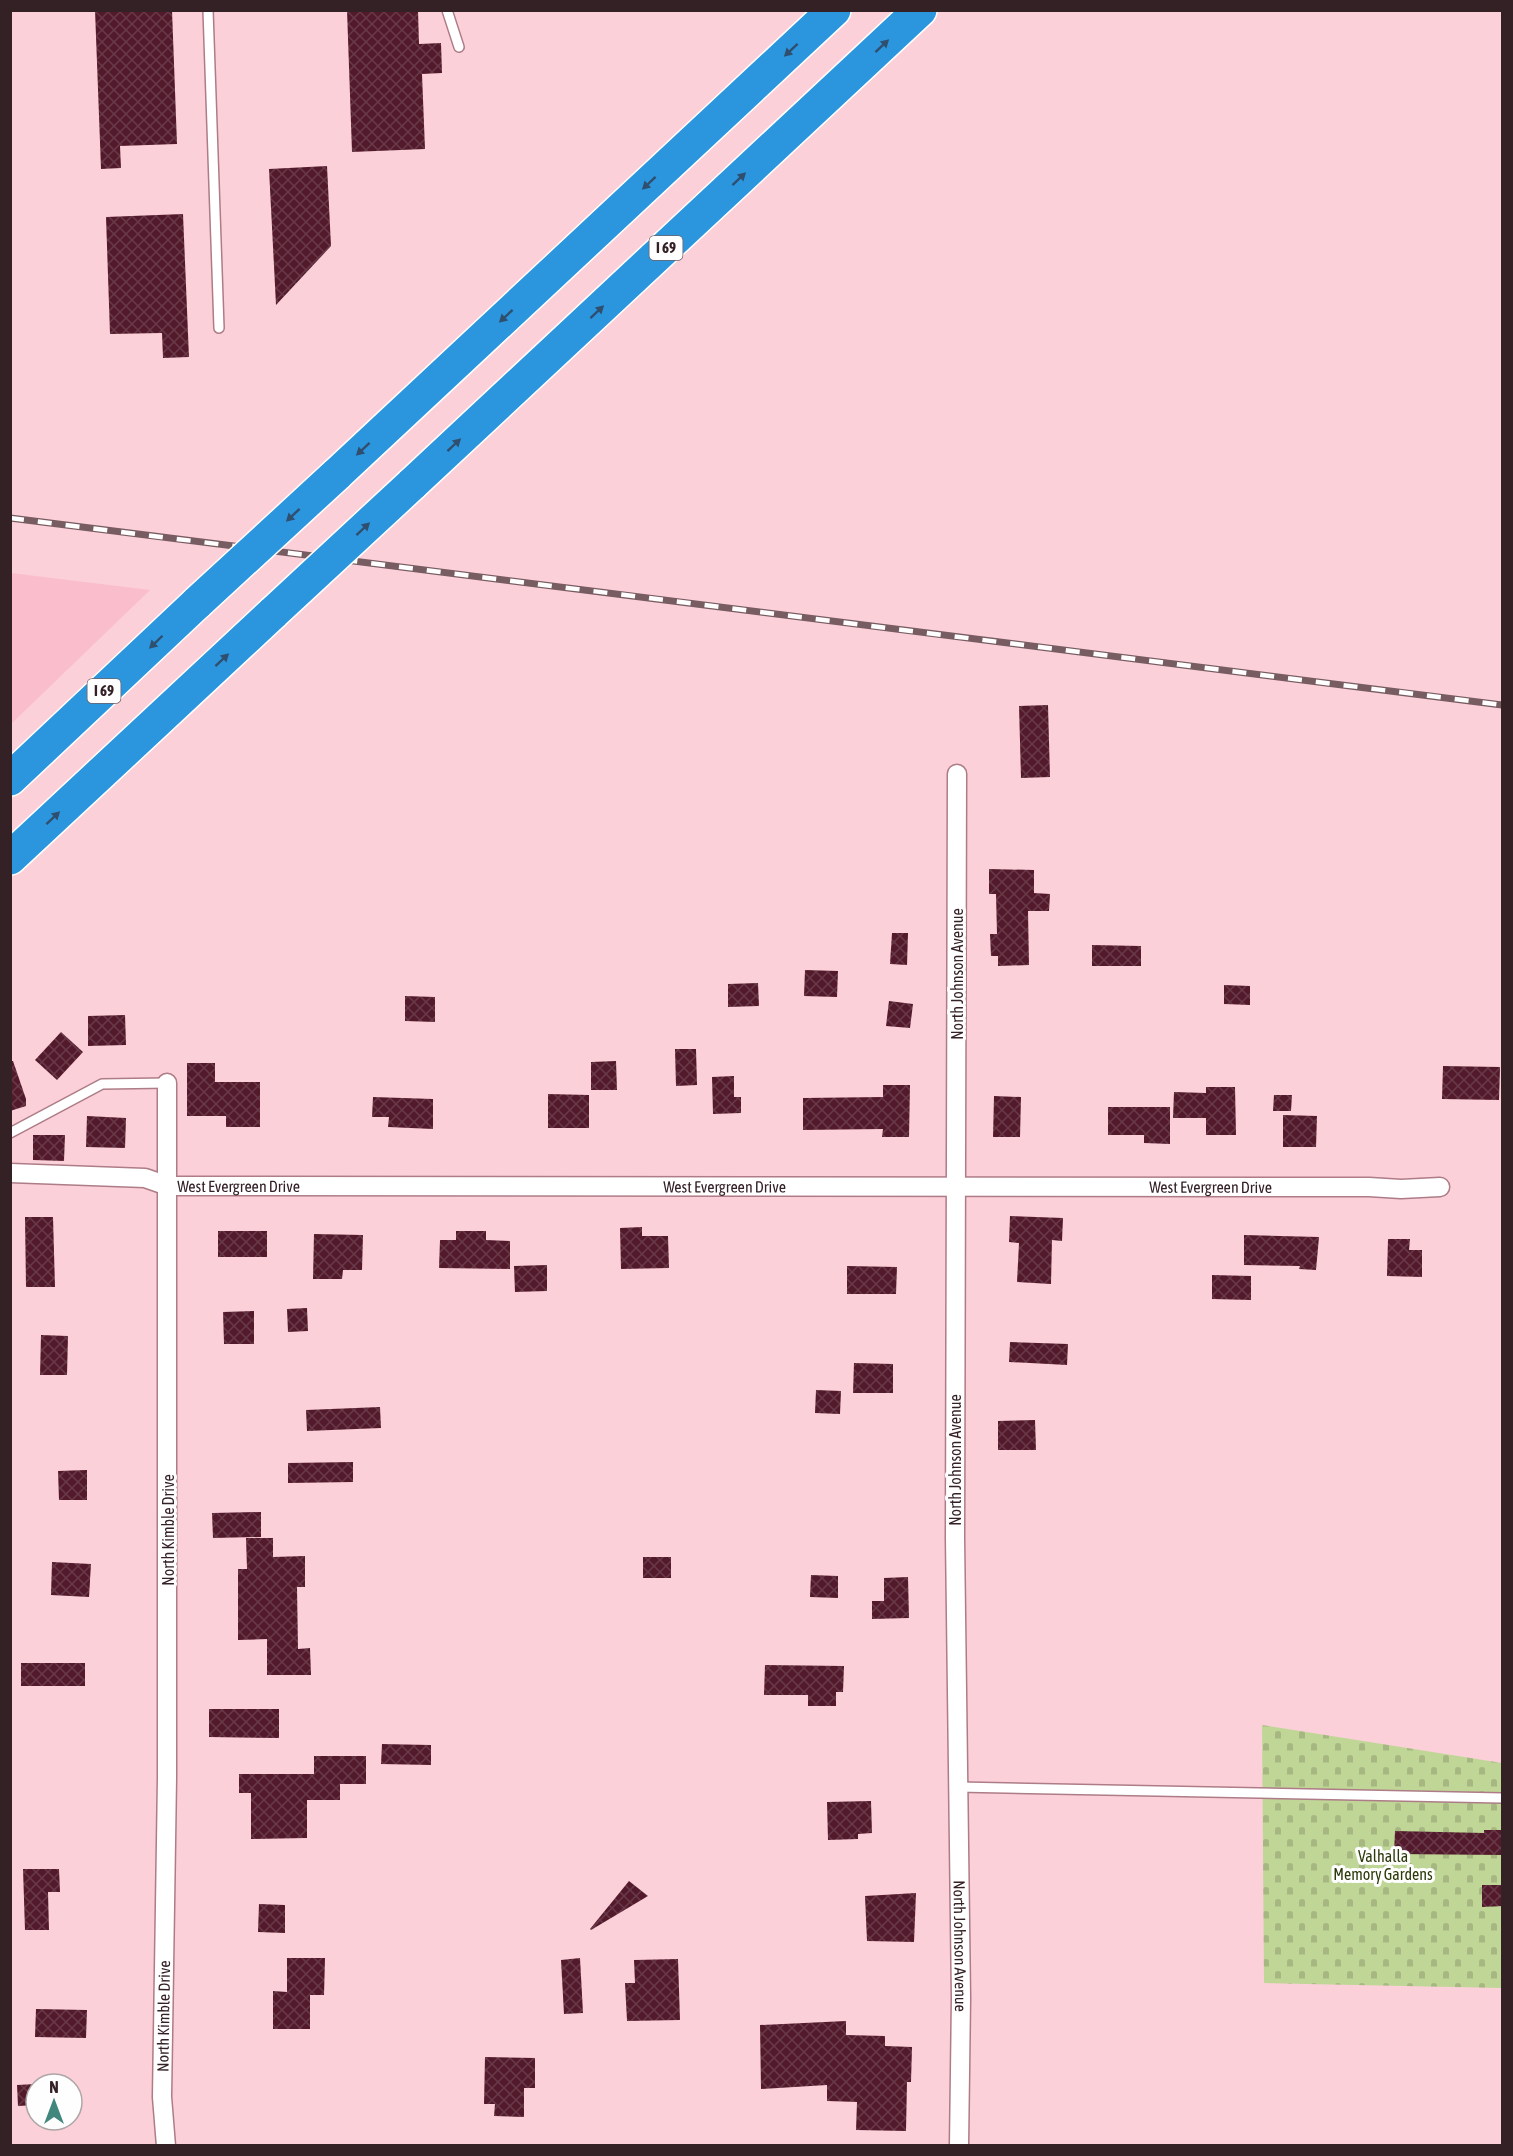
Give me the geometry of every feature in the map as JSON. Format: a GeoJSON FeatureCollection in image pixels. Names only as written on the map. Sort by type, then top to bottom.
{"type":"FeatureCollection","features":[{"type":"Feature","properties":{"kind":"highway","name":"I 69"},"geometry":{"type":"LineString","coordinates":[[10,779],[834,10]]}},
{"type":"Feature","properties":{"kind":"highway","name":"I 69"},"geometry":{"type":"LineString","coordinates":[[10,858],[920,10]]}},
{"type":"Feature","properties":{"kind":"street","name":"North Johnson Avenue"},"geometry":{"type":"LineString","coordinates":[[957,774],[955,1538],[961,1998],[959,2145]]}},
{"type":"Feature","properties":{"kind":"street","name":"North Kimble Drive"},"geometry":{"type":"LineString","coordinates":[[165,2145],[162,2097],[167,1766],[167,1083]]}},
{"type":"Feature","properties":{"kind":"street","name":"West Evergreen Drive"},"geometry":{"type":"LineString","coordinates":[[10,1173],[145,1178],[168,1186],[1357,1186],[1401,1189],[1440,1187]]}},
{"type":"Feature","properties":{"kind":"lane"},"geometry":{"type":"LineString","coordinates":[[208,10],[219,328]]}},
{"type":"Feature","properties":{"kind":"lane"},"geometry":{"type":"LineString","coordinates":[[447,10],[459,47]]}},
{"type":"Feature","properties":{"kind":"lane","name":"North Kimble Drive"},"geometry":{"type":"LineString","coordinates":[[10,1133],[102,1084],[167,1083]]}},
{"type":"Feature","properties":{"kind":"lane"},"geometry":{"type":"LineString","coordinates":[[958,1787],[1503,1798]]}},
{"type":"Feature","properties":{"kind":"shaded area"},"geometry":{"type":"Polygon","coordinates":[[[10,573],[150,590],[11,724],[10,573]]]}},
{"type":"Feature","properties":{"kind":"green space","name":"Valhalla Memory Gardens"},"geometry":{"type":"Polygon","coordinates":[[[1262,1725],[1502,1763],[1502,1988],[1264,1983],[1262,1725]]]}},
{"type":"Feature","properties":{"kind":"building"},"geometry":{"type":"Polygon","coordinates":[[[95,10],[172,10],[177,144],[120,146],[121,168],[101,169],[95,10]]]}},
{"type":"Feature","properties":{"kind":"building"},"geometry":{"type":"Polygon","coordinates":[[[347,10],[418,10],[419,44],[441,43],[442,73],[422,74],[425,149],[352,152],[347,10]]]}},
{"type":"Feature","properties":{"kind":"building"},"geometry":{"type":"Polygon","coordinates":[[[327,166],[331,246],[276,305],[269,169],[327,166]]]}},
{"type":"Feature","properties":{"kind":"building"},"geometry":{"type":"Polygon","coordinates":[[[183,214],[189,357],[163,358],[162,333],[110,334],[106,217],[183,214]]]}},
{"type":"Feature","properties":{"kind":"building"},"geometry":{"type":"Polygon","coordinates":[[[1048,705],[1050,777],[1021,778],[1019,706],[1048,705]]]}},
{"type":"Feature","properties":{"kind":"building"},"geometry":{"type":"Polygon","coordinates":[[[989,869],[1034,870],[1034,893],[1050,894],[1049,911],[1028,911],[1029,965],[998,966],[998,956],[991,956],[990,934],[997,934],[996,894],[989,894],[989,869]]]}},
{"type":"Feature","properties":{"kind":"building"},"geometry":{"type":"Polygon","coordinates":[[[892,933],[908,933],[907,965],[890,964],[892,933]]]}},
{"type":"Feature","properties":{"kind":"building"},"geometry":{"type":"Polygon","coordinates":[[[1092,945],[1141,946],[1141,966],[1092,966],[1092,945]]]}},
{"type":"Feature","properties":{"kind":"building"},"geometry":{"type":"Polygon","coordinates":[[[805,970],[838,971],[837,997],[804,996],[805,970]]]}},
{"type":"Feature","properties":{"kind":"building"},"geometry":{"type":"Polygon","coordinates":[[[758,983],[759,1006],[728,1007],[728,984],[758,983]]]}},
{"type":"Feature","properties":{"kind":"building"},"geometry":{"type":"Polygon","coordinates":[[[1224,985],[1250,986],[1250,1005],[1224,1004],[1224,985]]]}},
{"type":"Feature","properties":{"kind":"building"},"geometry":{"type":"Polygon","coordinates":[[[405,996],[435,997],[435,1022],[405,1021],[405,996]]]}},
{"type":"Feature","properties":{"kind":"building"},"geometry":{"type":"Polygon","coordinates":[[[889,1001],[913,1004],[910,1028],[886,1026],[889,1001]]]}},
{"type":"Feature","properties":{"kind":"building"},"geometry":{"type":"Polygon","coordinates":[[[125,1015],[126,1045],[88,1046],[88,1016],[125,1015]]]}},
{"type":"Feature","properties":{"kind":"building"},"geometry":{"type":"Polygon","coordinates":[[[61,1032],[83,1052],[57,1080],[35,1060],[61,1032]]]}},
{"type":"Feature","properties":{"kind":"building"},"geometry":{"type":"Polygon","coordinates":[[[675,1049],[696,1049],[697,1085],[676,1086],[675,1049]]]}},
{"type":"Feature","properties":{"kind":"building"},"geometry":{"type":"Polygon","coordinates":[[[10,1061],[13,1061],[26,1099],[26,1106],[10,1111],[10,1061]]]}},
{"type":"Feature","properties":{"kind":"building"},"geometry":{"type":"Polygon","coordinates":[[[616,1061],[617,1090],[591,1090],[591,1062],[616,1061]]]}},
{"type":"Feature","properties":{"kind":"building"},"geometry":{"type":"Polygon","coordinates":[[[187,1063],[215,1063],[215,1082],[260,1082],[260,1127],[226,1127],[226,1116],[187,1116],[187,1063]]]}},
{"type":"Feature","properties":{"kind":"building"},"geometry":{"type":"Polygon","coordinates":[[[1443,1066],[1500,1067],[1499,1100],[1442,1099],[1443,1066]]]}},
{"type":"Feature","properties":{"kind":"building"},"geometry":{"type":"Polygon","coordinates":[[[734,1076],[734,1097],[741,1097],[741,1113],[713,1114],[712,1077],[734,1076]]]}},
{"type":"Feature","properties":{"kind":"building"},"geometry":{"type":"Polygon","coordinates":[[[883,1085],[910,1085],[909,1137],[882,1137],[883,1129],[803,1130],[803,1098],[883,1097],[883,1085]]]}},
{"type":"Feature","properties":{"kind":"building"},"geometry":{"type":"Polygon","coordinates":[[[1206,1087],[1235,1087],[1236,1135],[1206,1135],[1206,1118],[1173,1118],[1174,1092],[1206,1093],[1206,1087]]]}},
{"type":"Feature","properties":{"kind":"building"},"geometry":{"type":"Polygon","coordinates":[[[548,1094],[589,1095],[589,1128],[548,1128],[548,1094]]]}},
{"type":"Feature","properties":{"kind":"building"},"geometry":{"type":"Polygon","coordinates":[[[1274,1095],[1292,1095],[1291,1111],[1273,1111],[1274,1095]]]}},
{"type":"Feature","properties":{"kind":"building"},"geometry":{"type":"Polygon","coordinates":[[[994,1096],[1021,1097],[1020,1137],[993,1137],[994,1096]]]}},
{"type":"Feature","properties":{"kind":"building"},"geometry":{"type":"Polygon","coordinates":[[[373,1097],[433,1099],[433,1129],[388,1127],[389,1117],[372,1117],[373,1097]]]}},
{"type":"Feature","properties":{"kind":"building"},"geometry":{"type":"Polygon","coordinates":[[[1108,1107],[1170,1107],[1170,1144],[1144,1143],[1144,1135],[1108,1135],[1108,1107]]]}},
{"type":"Feature","properties":{"kind":"building"},"geometry":{"type":"Polygon","coordinates":[[[1283,1115],[1317,1116],[1316,1147],[1283,1147],[1283,1115]]]}},
{"type":"Feature","properties":{"kind":"building"},"geometry":{"type":"Polygon","coordinates":[[[87,1116],[126,1118],[125,1148],[86,1147],[87,1116]]]}},
{"type":"Feature","properties":{"kind":"building"},"geometry":{"type":"Polygon","coordinates":[[[33,1135],[65,1135],[64,1161],[33,1160],[33,1135]]]}},
{"type":"Feature","properties":{"kind":"building"},"geometry":{"type":"Polygon","coordinates":[[[1010,1216],[1063,1218],[1062,1241],[1052,1240],[1051,1284],[1017,1282],[1019,1243],[1009,1242],[1010,1216]]]}},
{"type":"Feature","properties":{"kind":"building"},"geometry":{"type":"Polygon","coordinates":[[[25,1217],[53,1217],[55,1287],[26,1287],[25,1217]]]}},
{"type":"Feature","properties":{"kind":"building"},"geometry":{"type":"Polygon","coordinates":[[[642,1227],[642,1236],[668,1236],[669,1268],[621,1269],[620,1228],[642,1227]]]}},
{"type":"Feature","properties":{"kind":"building"},"geometry":{"type":"Polygon","coordinates":[[[218,1231],[267,1231],[267,1257],[218,1257],[218,1231]]]}},
{"type":"Feature","properties":{"kind":"building"},"geometry":{"type":"Polygon","coordinates":[[[456,1231],[486,1231],[486,1240],[510,1241],[510,1269],[439,1268],[440,1240],[456,1240],[456,1231]]]}},
{"type":"Feature","properties":{"kind":"building"},"geometry":{"type":"Polygon","coordinates":[[[314,1234],[363,1235],[362,1270],[343,1270],[342,1279],[313,1279],[314,1234]]]}},
{"type":"Feature","properties":{"kind":"building"},"geometry":{"type":"Polygon","coordinates":[[[1244,1235],[1319,1237],[1316,1270],[1299,1269],[1300,1266],[1244,1265],[1244,1235]]]}},
{"type":"Feature","properties":{"kind":"building"},"geometry":{"type":"Polygon","coordinates":[[[1388,1239],[1410,1239],[1409,1250],[1422,1250],[1422,1277],[1387,1276],[1388,1239]]]}},
{"type":"Feature","properties":{"kind":"building"},"geometry":{"type":"Polygon","coordinates":[[[547,1265],[547,1291],[515,1292],[514,1266],[547,1265]]]}},
{"type":"Feature","properties":{"kind":"building"},"geometry":{"type":"Polygon","coordinates":[[[847,1266],[897,1267],[896,1294],[847,1294],[847,1266]]]}},
{"type":"Feature","properties":{"kind":"building"},"geometry":{"type":"Polygon","coordinates":[[[1212,1275],[1251,1276],[1251,1300],[1212,1299],[1212,1275]]]}},
{"type":"Feature","properties":{"kind":"building"},"geometry":{"type":"Polygon","coordinates":[[[307,1308],[308,1331],[288,1332],[287,1309],[307,1308]]]}},
{"type":"Feature","properties":{"kind":"building"},"geometry":{"type":"Polygon","coordinates":[[[254,1311],[254,1344],[224,1344],[223,1312],[254,1311]]]}},
{"type":"Feature","properties":{"kind":"building"},"geometry":{"type":"Polygon","coordinates":[[[41,1335],[68,1336],[67,1375],[40,1375],[41,1335]]]}},
{"type":"Feature","properties":{"kind":"building"},"geometry":{"type":"Polygon","coordinates":[[[1010,1342],[1068,1344],[1067,1365],[1009,1362],[1010,1342]]]}},
{"type":"Feature","properties":{"kind":"building"},"geometry":{"type":"Polygon","coordinates":[[[854,1363],[893,1364],[893,1393],[853,1393],[854,1363]]]}},
{"type":"Feature","properties":{"kind":"building"},"geometry":{"type":"Polygon","coordinates":[[[816,1390],[841,1391],[840,1414],[815,1413],[816,1390]]]}},
{"type":"Feature","properties":{"kind":"building"},"geometry":{"type":"Polygon","coordinates":[[[380,1407],[381,1428],[307,1431],[306,1410],[380,1407]]]}},
{"type":"Feature","properties":{"kind":"building"},"geometry":{"type":"Polygon","coordinates":[[[1035,1420],[1036,1450],[998,1450],[998,1421],[1035,1420]]]}},
{"type":"Feature","properties":{"kind":"building"},"geometry":{"type":"Polygon","coordinates":[[[353,1462],[353,1482],[288,1483],[288,1463],[353,1462]]]}},
{"type":"Feature","properties":{"kind":"building"},"geometry":{"type":"Polygon","coordinates":[[[87,1470],[87,1500],[59,1500],[58,1471],[87,1470]]]}},
{"type":"Feature","properties":{"kind":"building"},"geometry":{"type":"Polygon","coordinates":[[[261,1512],[261,1537],[213,1538],[212,1513],[261,1512]]]}},
{"type":"Feature","properties":{"kind":"building"},"geometry":{"type":"Polygon","coordinates":[[[246,1538],[273,1538],[273,1557],[305,1556],[305,1587],[297,1587],[298,1649],[310,1648],[311,1675],[267,1675],[267,1639],[238,1640],[238,1569],[247,1569],[246,1538]]]}},
{"type":"Feature","properties":{"kind":"building"},"geometry":{"type":"Polygon","coordinates":[[[643,1557],[671,1557],[671,1578],[643,1578],[643,1557]]]}},
{"type":"Feature","properties":{"kind":"building"},"geometry":{"type":"Polygon","coordinates":[[[52,1562],[91,1564],[89,1597],[51,1595],[52,1562]]]}},
{"type":"Feature","properties":{"kind":"building"},"geometry":{"type":"Polygon","coordinates":[[[811,1575],[838,1576],[838,1598],[810,1597],[811,1575]]]}},
{"type":"Feature","properties":{"kind":"building"},"geometry":{"type":"Polygon","coordinates":[[[908,1577],[909,1618],[872,1619],[872,1601],[884,1601],[884,1578],[908,1577]]]}},
{"type":"Feature","properties":{"kind":"building"},"geometry":{"type":"Polygon","coordinates":[[[21,1663],[85,1663],[85,1686],[21,1686],[21,1663]]]}},
{"type":"Feature","properties":{"kind":"building"},"geometry":{"type":"Polygon","coordinates":[[[765,1665],[844,1666],[843,1692],[836,1692],[836,1706],[808,1706],[808,1695],[764,1695],[765,1665]]]}},
{"type":"Feature","properties":{"kind":"building"},"geometry":{"type":"Polygon","coordinates":[[[209,1709],[279,1709],[279,1738],[209,1737],[209,1709]]]}},
{"type":"Feature","properties":{"kind":"building"},"geometry":{"type":"Polygon","coordinates":[[[382,1744],[431,1745],[431,1765],[381,1764],[382,1744]]]}},
{"type":"Feature","properties":{"kind":"building"},"geometry":{"type":"Polygon","coordinates":[[[314,1756],[366,1756],[366,1784],[340,1784],[340,1800],[307,1800],[307,1838],[251,1839],[251,1793],[239,1793],[239,1774],[314,1774],[314,1756]]]}},
{"type":"Feature","properties":{"kind":"building"},"geometry":{"type":"Polygon","coordinates":[[[871,1801],[872,1833],[858,1834],[858,1839],[828,1840],[827,1802],[871,1801]]]}},
{"type":"Feature","properties":{"kind":"building"},"geometry":{"type":"Polygon","coordinates":[[[1484,1830],[1503,1830],[1503,1855],[1394,1854],[1395,1831],[1484,1833],[1484,1830]]]}},
{"type":"Feature","properties":{"kind":"building"},"geometry":{"type":"Polygon","coordinates":[[[23,1869],[59,1869],[60,1892],[48,1892],[49,1930],[25,1930],[23,1869]]]}},
{"type":"Feature","properties":{"kind":"building"},"geometry":{"type":"Polygon","coordinates":[[[629,1881],[648,1896],[591,1930],[590,1929],[629,1881]]]}},
{"type":"Feature","properties":{"kind":"building"},"geometry":{"type":"Polygon","coordinates":[[[1482,1885],[1503,1885],[1503,1906],[1482,1907],[1482,1885]]]}},
{"type":"Feature","properties":{"kind":"building"},"geometry":{"type":"Polygon","coordinates":[[[916,1893],[914,1942],[867,1941],[865,1896],[916,1893]]]}},
{"type":"Feature","properties":{"kind":"building"},"geometry":{"type":"Polygon","coordinates":[[[259,1904],[285,1905],[285,1933],[258,1932],[259,1904]]]}},
{"type":"Feature","properties":{"kind":"building"},"geometry":{"type":"Polygon","coordinates":[[[287,1958],[325,1958],[324,1995],[310,1995],[310,2029],[273,2029],[273,1991],[287,1992],[287,1958]]]}},
{"type":"Feature","properties":{"kind":"building"},"geometry":{"type":"Polygon","coordinates":[[[580,1958],[583,2013],[564,2014],[561,1960],[580,1958]]]}},
{"type":"Feature","properties":{"kind":"building"},"geometry":{"type":"Polygon","coordinates":[[[678,1959],[680,2020],[627,2021],[625,1983],[635,1983],[634,1960],[678,1959]]]}},
{"type":"Feature","properties":{"kind":"building"},"geometry":{"type":"Polygon","coordinates":[[[36,2009],[87,2010],[86,2038],[35,2037],[36,2009]]]}},
{"type":"Feature","properties":{"kind":"building"},"geometry":{"type":"Polygon","coordinates":[[[846,2021],[846,2035],[885,2036],[885,2046],[912,2047],[911,2082],[907,2082],[906,2131],[856,2130],[857,2102],[827,2101],[827,2085],[761,2089],[760,2025],[846,2021]]]}},
{"type":"Feature","properties":{"kind":"building"},"geometry":{"type":"Polygon","coordinates":[[[485,2057],[535,2058],[535,2088],[524,2088],[524,2117],[494,2116],[495,2104],[484,2104],[485,2057]]]}},
{"type":"Feature","properties":{"kind":"building"},"geometry":{"type":"Polygon","coordinates":[[[17,2085],[24,2085],[24,2106],[18,2106],[17,2085]]]}},
{"type":"Feature","properties":{"kind":"railway"},"geometry":{"type":"LineString","coordinates":[[10,518],[1502,705]]}}]}
